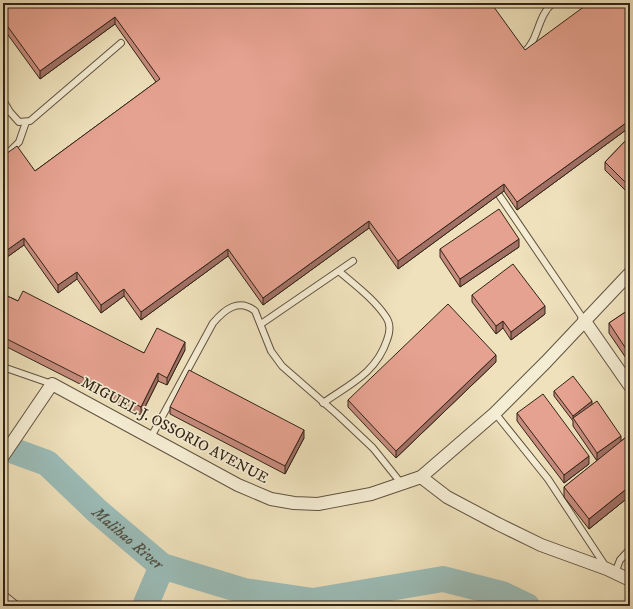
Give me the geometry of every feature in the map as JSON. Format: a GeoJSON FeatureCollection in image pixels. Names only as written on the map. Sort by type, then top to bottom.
{"type":"FeatureCollection","features":[{"type":"Feature","properties":{"kind":"street","name":"MIGUEL J. OSSORIO AVENUE"},"geometry":{"type":"LineString","coordinates":[[52,384],[238,485],[271,499],[294,503],[318,504],[371,494],[421,477],[494,413],[546,362],[630,273]]}},
{"type":"Feature","properties":{"kind":"street"},"geometry":{"type":"LineString","coordinates":[[584,320],[630,386]]}},
{"type":"Feature","properties":{"kind":"street"},"geometry":{"type":"LineString","coordinates":[[3,456],[39,406],[52,384]]}},
{"type":"Feature","properties":{"kind":"street"},"geometry":{"type":"LineString","coordinates":[[421,477],[447,497],[541,545],[611,571],[630,580]]}},
{"type":"Feature","properties":{"kind":"street"},"geometry":{"type":"LineString","coordinates":[[3,598],[13,606]]}},
{"type":"Feature","properties":{"kind":"lane"},"geometry":{"type":"LineString","coordinates":[[522,54],[529,47],[541,19],[553,3]]}},
{"type":"Feature","properties":{"kind":"lane"},"geometry":{"type":"LineString","coordinates":[[3,100],[10,112],[19,122],[30,121],[38,116],[121,43]]}},
{"type":"Feature","properties":{"kind":"lane"},"geometry":{"type":"LineString","coordinates":[[3,158],[19,142],[26,122]]}},
{"type":"Feature","properties":{"kind":"lane"},"geometry":{"type":"LineString","coordinates":[[498,195],[584,320]]}},
{"type":"Feature","properties":{"kind":"lane"},"geometry":{"type":"LineString","coordinates":[[261,324],[340,272],[353,261]]}},
{"type":"Feature","properties":{"kind":"lane"},"geometry":{"type":"LineString","coordinates":[[323,403],[367,373],[382,355],[390,327],[386,318],[372,300],[340,272]]}},
{"type":"Feature","properties":{"kind":"lane"},"geometry":{"type":"LineString","coordinates":[[151,437],[193,359],[222,313],[232,306],[241,304],[250,307],[255,311],[271,351],[282,366],[373,448],[401,483]]}},
{"type":"Feature","properties":{"kind":"lane"},"geometry":{"type":"LineString","coordinates":[[3,367],[52,384]]}},
{"type":"Feature","properties":{"kind":"lane"},"geometry":{"type":"LineString","coordinates":[[494,413],[548,479],[611,571],[630,549]]}},
{"type":"Feature","properties":{"kind":"building"},"geometry":{"type":"Polygon","coordinates":[[[3,3],[491,3],[525,50],[589,3],[630,3],[630,120],[517,202],[504,184],[398,261],[369,221],[263,298],[228,249],[141,312],[124,289],[101,305],[77,272],[58,285],[24,238],[3,253],[3,156],[17,146],[35,171],[160,79],[115,17],[40,71],[3,20],[3,3]]]}},
{"type":"Feature","properties":{"kind":"building"},"geometry":{"type":"Polygon","coordinates":[[[630,136],[630,187],[605,162],[630,136]]]}},
{"type":"Feature","properties":{"kind":"building"},"geometry":{"type":"Polygon","coordinates":[[[499,209],[519,239],[460,279],[440,249],[499,209]]]}},
{"type":"Feature","properties":{"kind":"building"},"geometry":{"type":"Polygon","coordinates":[[[513,264],[545,306],[511,332],[503,321],[496,326],[472,295],[513,264]]]}},
{"type":"Feature","properties":{"kind":"building"},"geometry":{"type":"Polygon","coordinates":[[[23,291],[144,353],[157,328],[185,342],[167,378],[158,373],[141,407],[3,337],[3,294],[18,301],[23,291]]]}},
{"type":"Feature","properties":{"kind":"building"},"geometry":{"type":"Polygon","coordinates":[[[448,304],[496,355],[396,451],[348,400],[448,304]]]}},
{"type":"Feature","properties":{"kind":"building"},"geometry":{"type":"Polygon","coordinates":[[[630,309],[630,355],[609,323],[630,309]]]}},
{"type":"Feature","properties":{"kind":"building"},"geometry":{"type":"Polygon","coordinates":[[[189,370],[304,430],[285,466],[170,407],[189,370]]]}},
{"type":"Feature","properties":{"kind":"building"},"geometry":{"type":"Polygon","coordinates":[[[573,376],[592,401],[573,416],[554,391],[573,376]]]}},
{"type":"Feature","properties":{"kind":"building"},"geometry":{"type":"Polygon","coordinates":[[[543,394],[589,456],[564,475],[517,413],[543,394]]]}},
{"type":"Feature","properties":{"kind":"building"},"geometry":{"type":"Polygon","coordinates":[[[597,401],[621,436],[597,453],[573,418],[597,401]]]}},
{"type":"Feature","properties":{"kind":"building"},"geometry":{"type":"Polygon","coordinates":[[[630,434],[630,486],[589,519],[564,487],[630,434]]]}},
{"type":"Feature","properties":{"kind":"waterway","name":"Malihao River"},"geometry":{"type":"LineString","coordinates":[[3,447],[47,463],[96,510],[162,566],[244,591],[313,601],[443,579],[502,594],[527,606]]}},
{"type":"Feature","properties":{"kind":"waterway"},"geometry":{"type":"LineString","coordinates":[[145,606],[162,566]]}}]}
